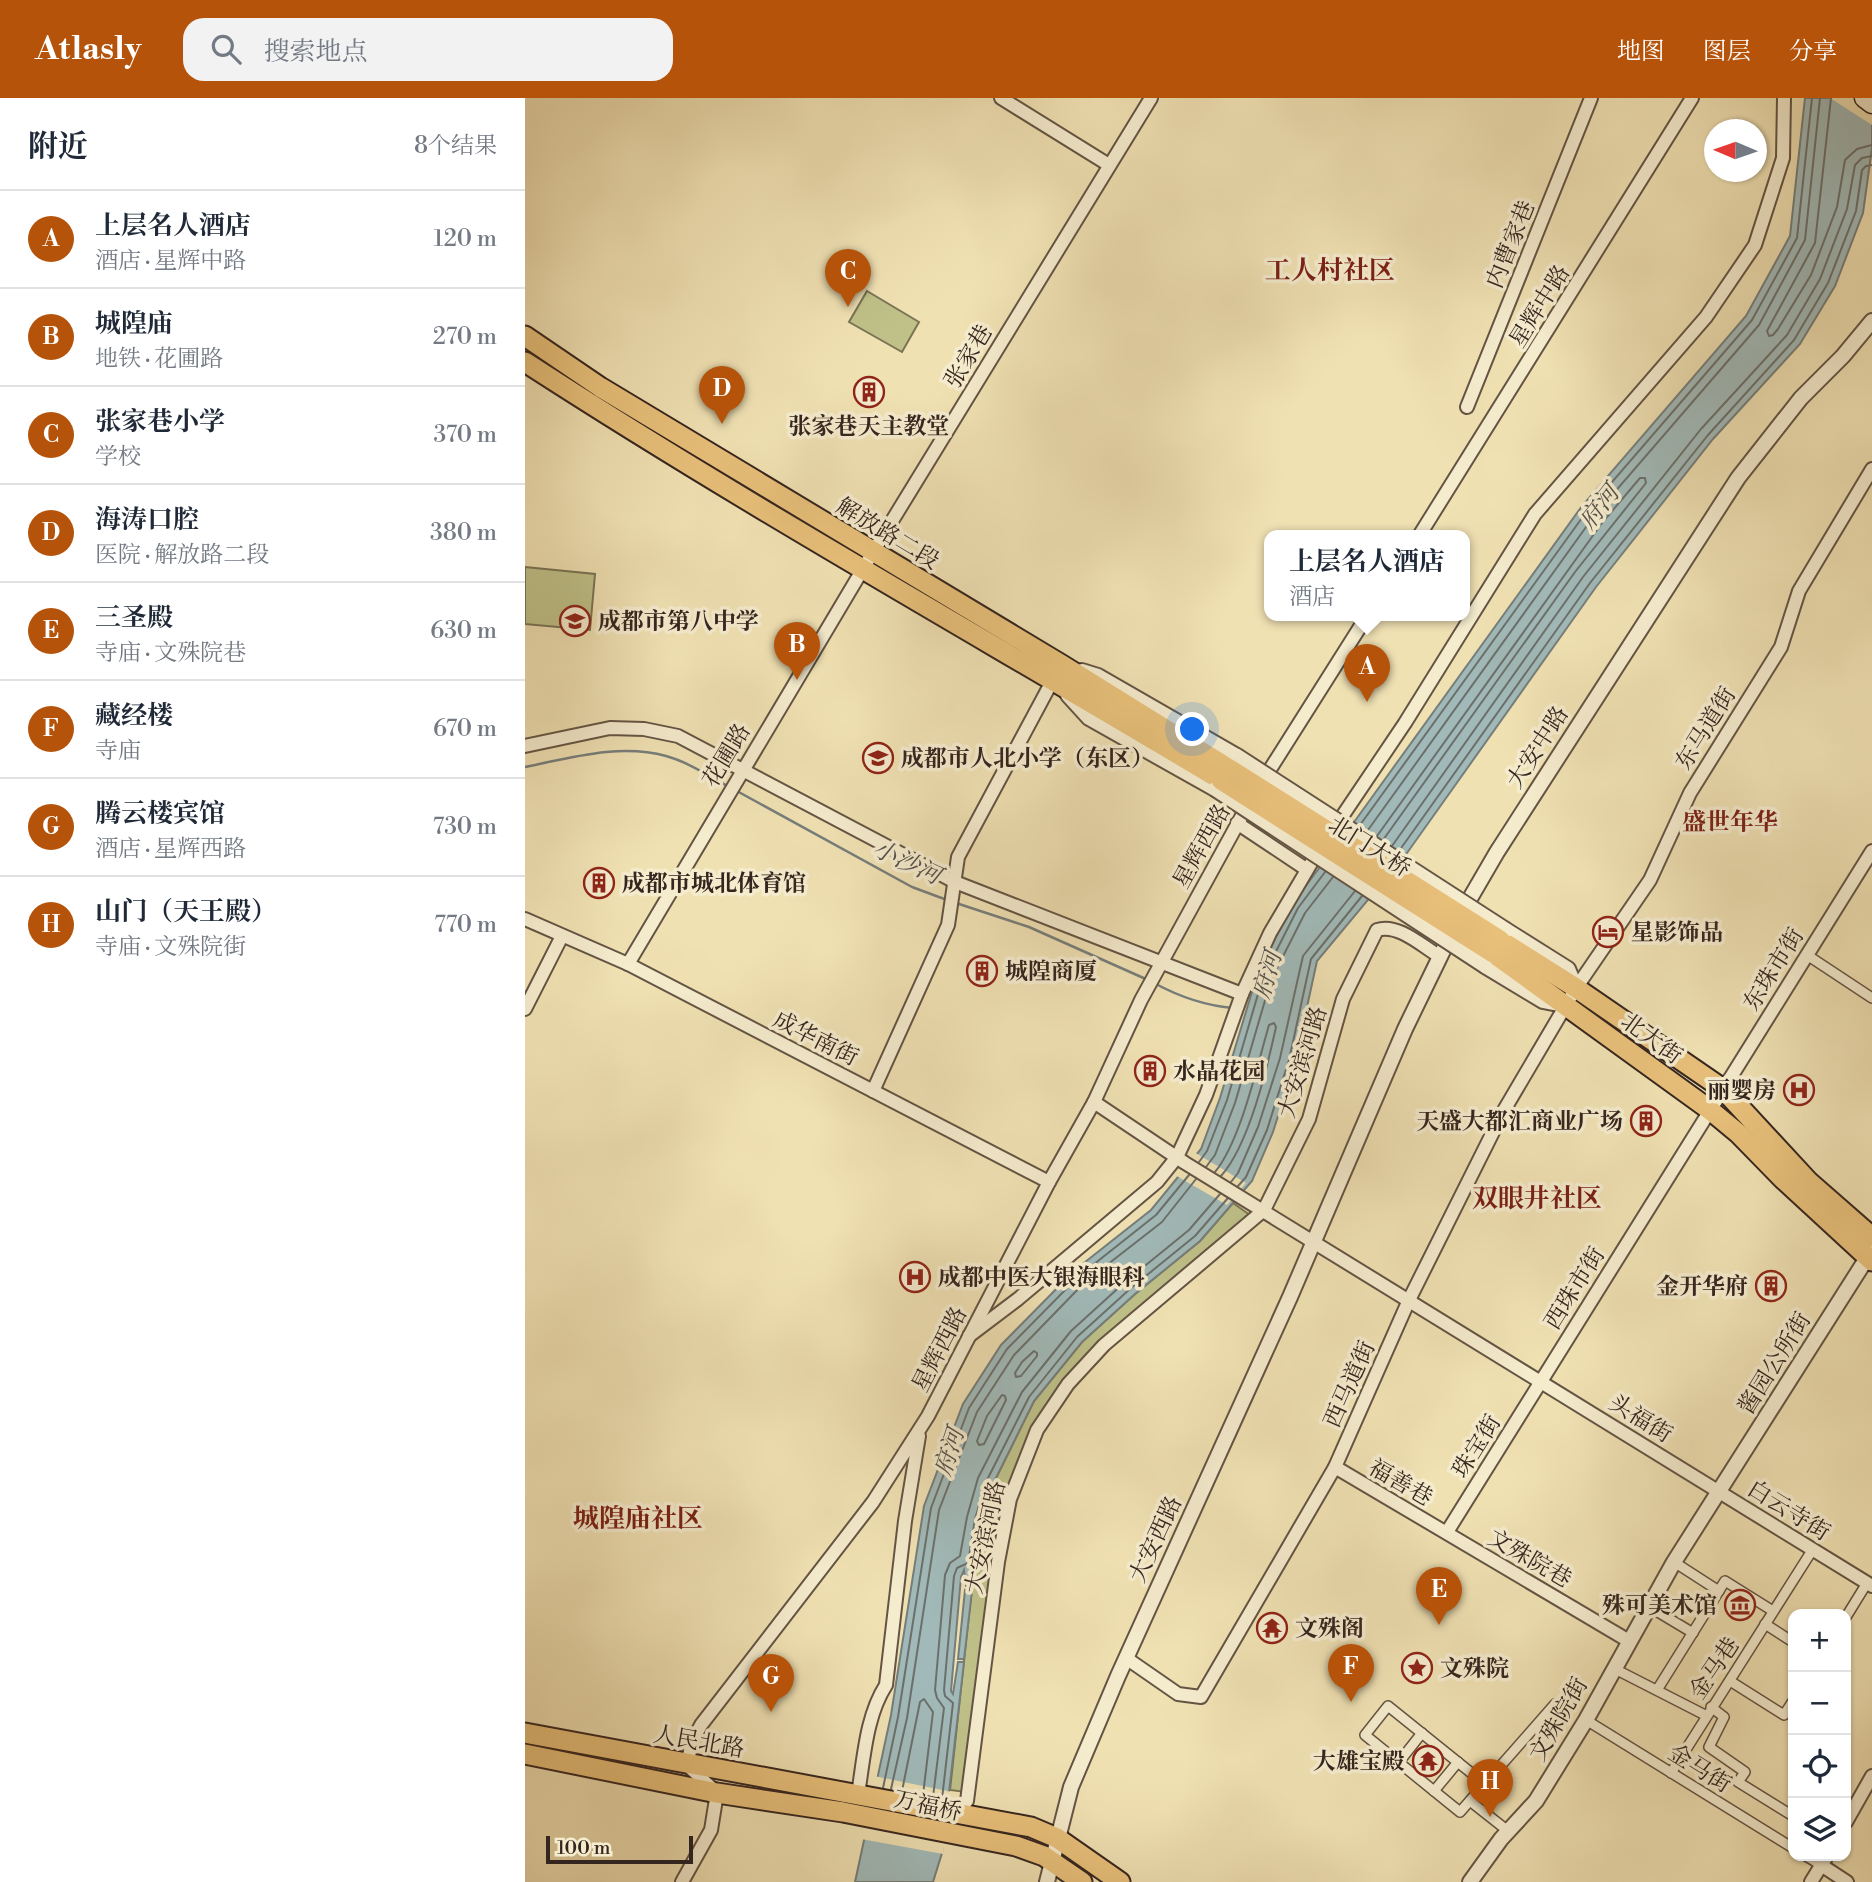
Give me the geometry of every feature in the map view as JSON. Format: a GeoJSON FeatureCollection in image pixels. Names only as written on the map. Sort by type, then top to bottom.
{"type":"FeatureCollection","features":[{"type":"Feature","properties":{"kind":"main road"},"geometry":{"type":"LineString","coordinates":[[1864,98],[1872,104]]}},
{"type":"Feature","properties":{"kind":"main road","name":"解放路二段"},"geometry":{"type":"LineString","coordinates":[[525,336],[600,387],[873,552],[1057,672],[1225,773]]}},
{"type":"Feature","properties":{"kind":"main road","name":"解放路二段"},"geometry":{"type":"LineString","coordinates":[[525,362],[863,570],[1057,672]]}},
{"type":"Feature","properties":{"kind":"main road","name":"北门大桥"},"geometry":{"type":"LineString","coordinates":[[1225,773],[1496,947]]}},
{"type":"Feature","properties":{"kind":"main road","name":"北大街"},"geometry":{"type":"LineString","coordinates":[[1496,947],[1576,988],[1723,1089],[1809,1182],[1872,1237]]}},
{"type":"Feature","properties":{"kind":"main road","name":"北大街"},"geometry":{"type":"LineString","coordinates":[[1496,947],[1566,1005],[1710,1110],[1870,1256]]}},
{"type":"Feature","properties":{"kind":"main road","name":"人民北路"},"geometry":{"type":"LineString","coordinates":[[525,1733],[861,1795]]}},
{"type":"Feature","properties":{"kind":"main road","name":"人民北路"},"geometry":{"type":"LineString","coordinates":[[525,1754],[717,1793],[843,1812]]}},
{"type":"Feature","properties":{"kind":"main road","name":"万福桥"},"geometry":{"type":"LineString","coordinates":[[861,1795],[1031,1827],[1057,1838],[1120,1882]]}},
{"type":"Feature","properties":{"kind":"main road","name":"万福桥"},"geometry":{"type":"LineString","coordinates":[[843,1812],[1038,1853],[1082,1882]]}},
{"type":"Feature","properties":{"kind":"street"},"geometry":{"type":"LineString","coordinates":[[1000,98],[1109,165]]}},
{"type":"Feature","properties":{"kind":"street","name":"张家巷"},"geometry":{"type":"LineString","coordinates":[[863,570],[1151,98]]}},
{"type":"Feature","properties":{"kind":"street","name":"内曹家巷"},"geometry":{"type":"LineString","coordinates":[[1467,407],[1591,98]]}},
{"type":"Feature","properties":{"kind":"street","name":"星辉中路"},"geometry":{"type":"LineString","coordinates":[[1423,530],[1692,98]]}},
{"type":"Feature","properties":{"kind":"street"},"geometry":{"type":"LineString","coordinates":[[1470,618],[1535,514],[1706,317],[1755,245],[1783,158],[1784,98]]}},
{"type":"Feature","properties":{"kind":"street","name":"大安中路"},"geometry":{"type":"LineString","coordinates":[[1314,1241],[1439,956],[1497,852],[1738,478],[1801,398],[1843,356],[1872,321]]}},
{"type":"Feature","properties":{"kind":"street","name":"东马道街"},"geometry":{"type":"LineString","coordinates":[[1566,1005],[1650,880],[1690,793],[1781,647],[1799,591],[1872,469]]}},
{"type":"Feature","properties":{"kind":"street","name":"花圃路"},"geometry":{"type":"LineString","coordinates":[[628,964],[863,570]]}},
{"type":"Feature","properties":{"kind":"street","name":"星辉西路"},"geometry":{"type":"LineString","coordinates":[[687,1765],[692,1742],[701,1724],[873,1502],[920,1429],[1049,1182],[1094,1102],[1141,1000],[1237,823],[1364,621]]}},
{"type":"Feature","properties":{"kind":"street"},"geometry":{"type":"LineString","coordinates":[[969,1336],[1019,1299],[1181,1160],[1239,1003],[1270,933],[1306,869],[1405,723],[1468,621]]}},
{"type":"Feature","properties":{"kind":"street"},"geometry":{"type":"LineString","coordinates":[[873,1091],[948,925],[958,857],[1057,672],[1098,676],[1225,773],[1496,947]]}},
{"type":"Feature","properties":{"kind":"street"},"geometry":{"type":"LineString","coordinates":[[525,746],[610,728],[644,729],[678,736],[740,774],[954,886],[1159,967],[1239,1003]]}},
{"type":"Feature","properties":{"kind":"street"},"geometry":{"type":"LineString","coordinates":[[1237,823],[1306,869]]}},
{"type":"Feature","properties":{"kind":"street","name":"东珠市街"},"geometry":{"type":"LineString","coordinates":[[1710,1110],[1872,850]]}},
{"type":"Feature","properties":{"kind":"street","name":"成华南街"},"geometry":{"type":"LineString","coordinates":[[525,919],[628,964],[1049,1182]]}},
{"type":"Feature","properties":{"kind":"street","name":"大安滨河路"},"geometry":{"type":"LineString","coordinates":[[967,1801],[998,1562],[1010,1499],[1037,1430],[1068,1384],[1104,1345],[1264,1210],[1309,1119],[1343,999],[1377,930],[1386,927],[1396,930],[1439,956]]}},
{"type":"Feature","properties":{"kind":"street"},"geometry":{"type":"LineString","coordinates":[[525,1009],[562,936]]}},
{"type":"Feature","properties":{"kind":"street"},"geometry":{"type":"LineString","coordinates":[[1807,955],[1872,998]]}},
{"type":"Feature","properties":{"kind":"street","name":"西马道街"},"geometry":{"type":"LineString","coordinates":[[1126,1658],[1178,1694],[1201,1697],[1335,1467],[1409,1300],[1503,1112],[1566,1005]]}},
{"type":"Feature","properties":{"kind":"street","name":"头福街"},"geometry":{"type":"LineString","coordinates":[[1094,1102],[1181,1160],[1719,1491]]}},
{"type":"Feature","properties":{"kind":"street","name":"西珠市街"},"geometry":{"type":"LineString","coordinates":[[1541,1381],[1710,1110]]}},
{"type":"Feature","properties":{"kind":"street","name":"大安西路"},"geometry":{"type":"LineString","coordinates":[[1047,1882],[1071,1787],[1126,1658],[1314,1241]]}},
{"type":"Feature","properties":{"kind":"street","name":"酱园公所街"},"geometry":{"type":"LineString","coordinates":[[1674,1562],[1870,1256]]}},
{"type":"Feature","properties":{"kind":"street","name":"珠宝街"},"geometry":{"type":"LineString","coordinates":[[1447,1532],[1541,1381]]}},
{"type":"Feature","properties":{"kind":"street"},"geometry":{"type":"LineString","coordinates":[[861,1795],[871,1723],[878,1697],[885,1685],[905,1521],[920,1429]]}},
{"type":"Feature","properties":{"kind":"street","name":"福善巷"},"geometry":{"type":"LineString","coordinates":[[1335,1467],[1447,1532]]}},
{"type":"Feature","properties":{"kind":"street","name":"白云寺街"},"geometry":{"type":"LineString","coordinates":[[1719,1491],[1870,1584]]}},
{"type":"Feature","properties":{"kind":"street","name":"文殊院巷"},"geometry":{"type":"LineString","coordinates":[[1447,1532],[1629,1641]]}},
{"type":"Feature","properties":{"kind":"street","name":"金马巷"},"geometry":{"type":"LineString","coordinates":[[1671,1773],[1813,1549]]}},
{"type":"Feature","properties":{"kind":"street"},"geometry":{"type":"LineString","coordinates":[[1674,1562],[1719,1591]]}},
{"type":"Feature","properties":{"kind":"street","name":"文殊院街"},"geometry":{"type":"LineString","coordinates":[[1470,1882],[1508,1831],[1536,1801],[1586,1720],[1674,1562]]}},
{"type":"Feature","properties":{"kind":"street"},"geometry":{"type":"LineString","coordinates":[[1657,1690],[1725,1581],[1773,1611]]}},
{"type":"Feature","properties":{"kind":"street"},"geometry":{"type":"LineString","coordinates":[[1851,1610],[1870,1584]]}},
{"type":"Feature","properties":{"kind":"street"},"geometry":{"type":"LineString","coordinates":[[1649,1606],[1693,1633]]}},
{"type":"Feature","properties":{"kind":"street"},"geometry":{"type":"LineString","coordinates":[[1765,1624],[1788,1639]]}},
{"type":"Feature","properties":{"kind":"street"},"geometry":{"type":"LineString","coordinates":[[1613,1668],[1657,1690],[1724,1717],[1709,1747],[1745,1772],[1738,1783],[1788,1813]]}},
{"type":"Feature","properties":{"kind":"street"},"geometry":{"type":"LineString","coordinates":[[1730,1681],[1784,1715],[1788,1709]]}},
{"type":"Feature","properties":{"kind":"street"},"geometry":{"type":"LineString","coordinates":[[1485,1784],[1388,1706],[1365,1735],[1460,1812],[1485,1784],[1555,1704]]}},
{"type":"Feature","properties":{"kind":"street","name":"金马街"},"geometry":{"type":"LineString","coordinates":[[1586,1720],[1788,1845]]}},
{"type":"Feature","properties":{"kind":"street"},"geometry":{"type":"LineString","coordinates":[[1399,1762],[1422,1733]]}},
{"type":"Feature","properties":{"kind":"street"},"geometry":{"type":"LineString","coordinates":[[1434,1791],[1458,1762]]}},
{"type":"Feature","properties":{"kind":"street"},"geometry":{"type":"LineString","coordinates":[[682,1882],[711,1830],[717,1793],[687,1765]]}},
{"type":"Feature","properties":{"kind":"street"},"geometry":{"type":"LineString","coordinates":[[1851,1813],[1872,1776]]}},
{"type":"Feature","properties":{"kind":"street"},"geometry":{"type":"LineString","coordinates":[[1470,1801],[1508,1831]]}},
{"type":"Feature","properties":{"kind":"street"},"geometry":{"type":"LineString","coordinates":[[1811,1882],[1824,1861],[1847,1882]]}},
{"type":"Feature","properties":{"kind":"green space"},"geometry":{"type":"Polygon","coordinates":[[[867,291],[919,322],[902,352],[849,322],[867,291]]]}},
{"type":"Feature","properties":{"kind":"green space"},"geometry":{"type":"Polygon","coordinates":[[[525,567],[595,574],[590,630],[525,624],[525,567]]]}},
{"type":"Feature","properties":{"kind":"green space"},"geometry":{"type":"Polygon","coordinates":[[[1233,1203],[1250,1215],[1065,1384],[1011,1486],[965,1792],[950,1790],[974,1569],[982,1521],[993,1484],[1034,1401],[1082,1342],[1200,1241],[1233,1203]]]}},
{"type":"Feature","properties":{"kind":"water","name":"府河"},"geometry":{"type":"Polygon","coordinates":[[[1805,98],[1872,98],[1872,148],[1863,213],[1835,286],[1800,344],[1713,439],[1596,587],[1407,853],[1317,961],[1295,1062],[1273,1132],[1252,1181],[1200,1241],[1082,1342],[1034,1401],[993,1484],[987,1502],[972,1587],[966,1586],[964,1570],[961,1577],[951,1691],[953,1694],[958,1662],[964,1662],[942,1853],[933,1882],[855,1882],[891,1715],[924,1506],[963,1404],[1001,1345],[1075,1270],[1151,1210],[1201,1149],[1220,1098],[1257,975],[1292,904],[1582,506],[1746,316],[1790,236],[1805,98]]]}},
{"type":"Feature","properties":{"kind":"water"},"geometry":{"type":"Polygon","coordinates":[[[965,1590],[972,1591],[964,1659],[958,1659],[965,1590]]]}},
{"type":"Feature","properties":{"kind":"pier"},"geometry":{"type":"Polygon","coordinates":[[[1830,98],[1872,98],[1872,125],[1830,98]]]}},
{"type":"Feature","properties":{"kind":"pier"},"geometry":{"type":"Polygon","coordinates":[[[1194,1152],[1246,1183],[1227,1205],[1175,1175],[1194,1152]]]}},
{"type":"Feature","properties":{"kind":"pier"},"geometry":{"type":"Polygon","coordinates":[[[874,1776],[952,1792],[943,1854],[861,1839],[874,1776]]]}},
{"type":"Feature","properties":{"kind":"waterway","name":"小沙河"},"geometry":{"type":"LineString","coordinates":[[525,767],[595,753],[649,752],[682,762],[729,787]]}},
{"type":"Feature","properties":{"kind":"waterway","name":"小沙河"},"geometry":{"type":"LineString","coordinates":[[735,790],[912,887],[947,900]]}},
{"type":"Feature","properties":{"kind":"waterway","name":"小沙河"},"geometry":{"type":"LineString","coordinates":[[956,903],[1029,927],[1148,980]]}},
{"type":"Feature","properties":{"kind":"waterway","name":"小沙河"},"geometry":{"type":"LineString","coordinates":[[1154,983],[1193,1000],[1234,1008]]}},
{"type":"Feature","properties":{"kind":"place","name":"张家巷小学"},"geometry":{"type":"Point","coordinates":[848,307]}},
{"type":"Feature","properties":{"kind":"place","name":"张家巷天主教堂"},"geometry":{"type":"Point","coordinates":[869,392]}},
{"type":"Feature","properties":{"kind":"place","name":"海涛口腔"},"geometry":{"type":"Point","coordinates":[722,424]}},
{"type":"Feature","properties":{"kind":"place","name":"成都市第八中学"},"geometry":{"type":"Point","coordinates":[575,621]}},
{"type":"Feature","properties":{"kind":"place","name":"城隍庙"},"geometry":{"type":"Point","coordinates":[797,680]}},
{"type":"Feature","properties":{"kind":"place","name":"上层名人酒店"},"geometry":{"type":"Point","coordinates":[1367,702]}},
{"type":"Feature","properties":{"kind":"place","name":"成都市人北小学（东区）"},"geometry":{"type":"Point","coordinates":[878,758]}},
{"type":"Feature","properties":{"kind":"place","name":"成都市城北体育馆"},"geometry":{"type":"Point","coordinates":[599,883]}},
{"type":"Feature","properties":{"kind":"place","name":"星影饰品"},"geometry":{"type":"Point","coordinates":[1608,932]}},
{"type":"Feature","properties":{"kind":"place","name":"城隍商厦"},"geometry":{"type":"Point","coordinates":[982,971]}},
{"type":"Feature","properties":{"kind":"place","name":"水晶花园"},"geometry":{"type":"Point","coordinates":[1150,1071]}},
{"type":"Feature","properties":{"kind":"place","name":"丽婴房"},"geometry":{"type":"Point","coordinates":[1799,1090]}},
{"type":"Feature","properties":{"kind":"place","name":"天盛大都汇商业广场"},"geometry":{"type":"Point","coordinates":[1646,1121]}},
{"type":"Feature","properties":{"kind":"place","name":"成都中医大银海眼科"},"geometry":{"type":"Point","coordinates":[915,1277]}},
{"type":"Feature","properties":{"kind":"place","name":"金开华府"},"geometry":{"type":"Point","coordinates":[1771,1286]}},
{"type":"Feature","properties":{"kind":"place","name":"殊可美术馆"},"geometry":{"type":"Point","coordinates":[1740,1605]}},
{"type":"Feature","properties":{"kind":"place","name":"三圣殿"},"geometry":{"type":"Point","coordinates":[1439,1625]}},
{"type":"Feature","properties":{"kind":"place","name":"文殊阁"},"geometry":{"type":"Point","coordinates":[1272,1628]}},
{"type":"Feature","properties":{"kind":"place","name":"文殊院"},"geometry":{"type":"Point","coordinates":[1417,1668]}},
{"type":"Feature","properties":{"kind":"place","name":"藏经楼"},"geometry":{"type":"Point","coordinates":[1351,1702]}},
{"type":"Feature","properties":{"kind":"place","name":"腾云楼宾馆"},"geometry":{"type":"Point","coordinates":[771,1712]}},
{"type":"Feature","properties":{"kind":"place","name":"大雄宝殿"},"geometry":{"type":"Point","coordinates":[1428,1761]}},
{"type":"Feature","properties":{"kind":"place","name":"山门（天王殿）"},"geometry":{"type":"Point","coordinates":[1490,1817]}},
{"type":"Feature","properties":{"kind":"district","name":"工人村社区"},"geometry":{"type":"Point","coordinates":[1330,270]}},
{"type":"Feature","properties":{"kind":"district","name":"盛世年华"},"geometry":{"type":"Point","coordinates":[1730,822]}},
{"type":"Feature","properties":{"kind":"district","name":"双眼井社区"},"geometry":{"type":"Point","coordinates":[1537,1198]}},
{"type":"Feature","properties":{"kind":"district","name":"城隍庙社区"},"geometry":{"type":"Point","coordinates":[638,1518]}}]}
